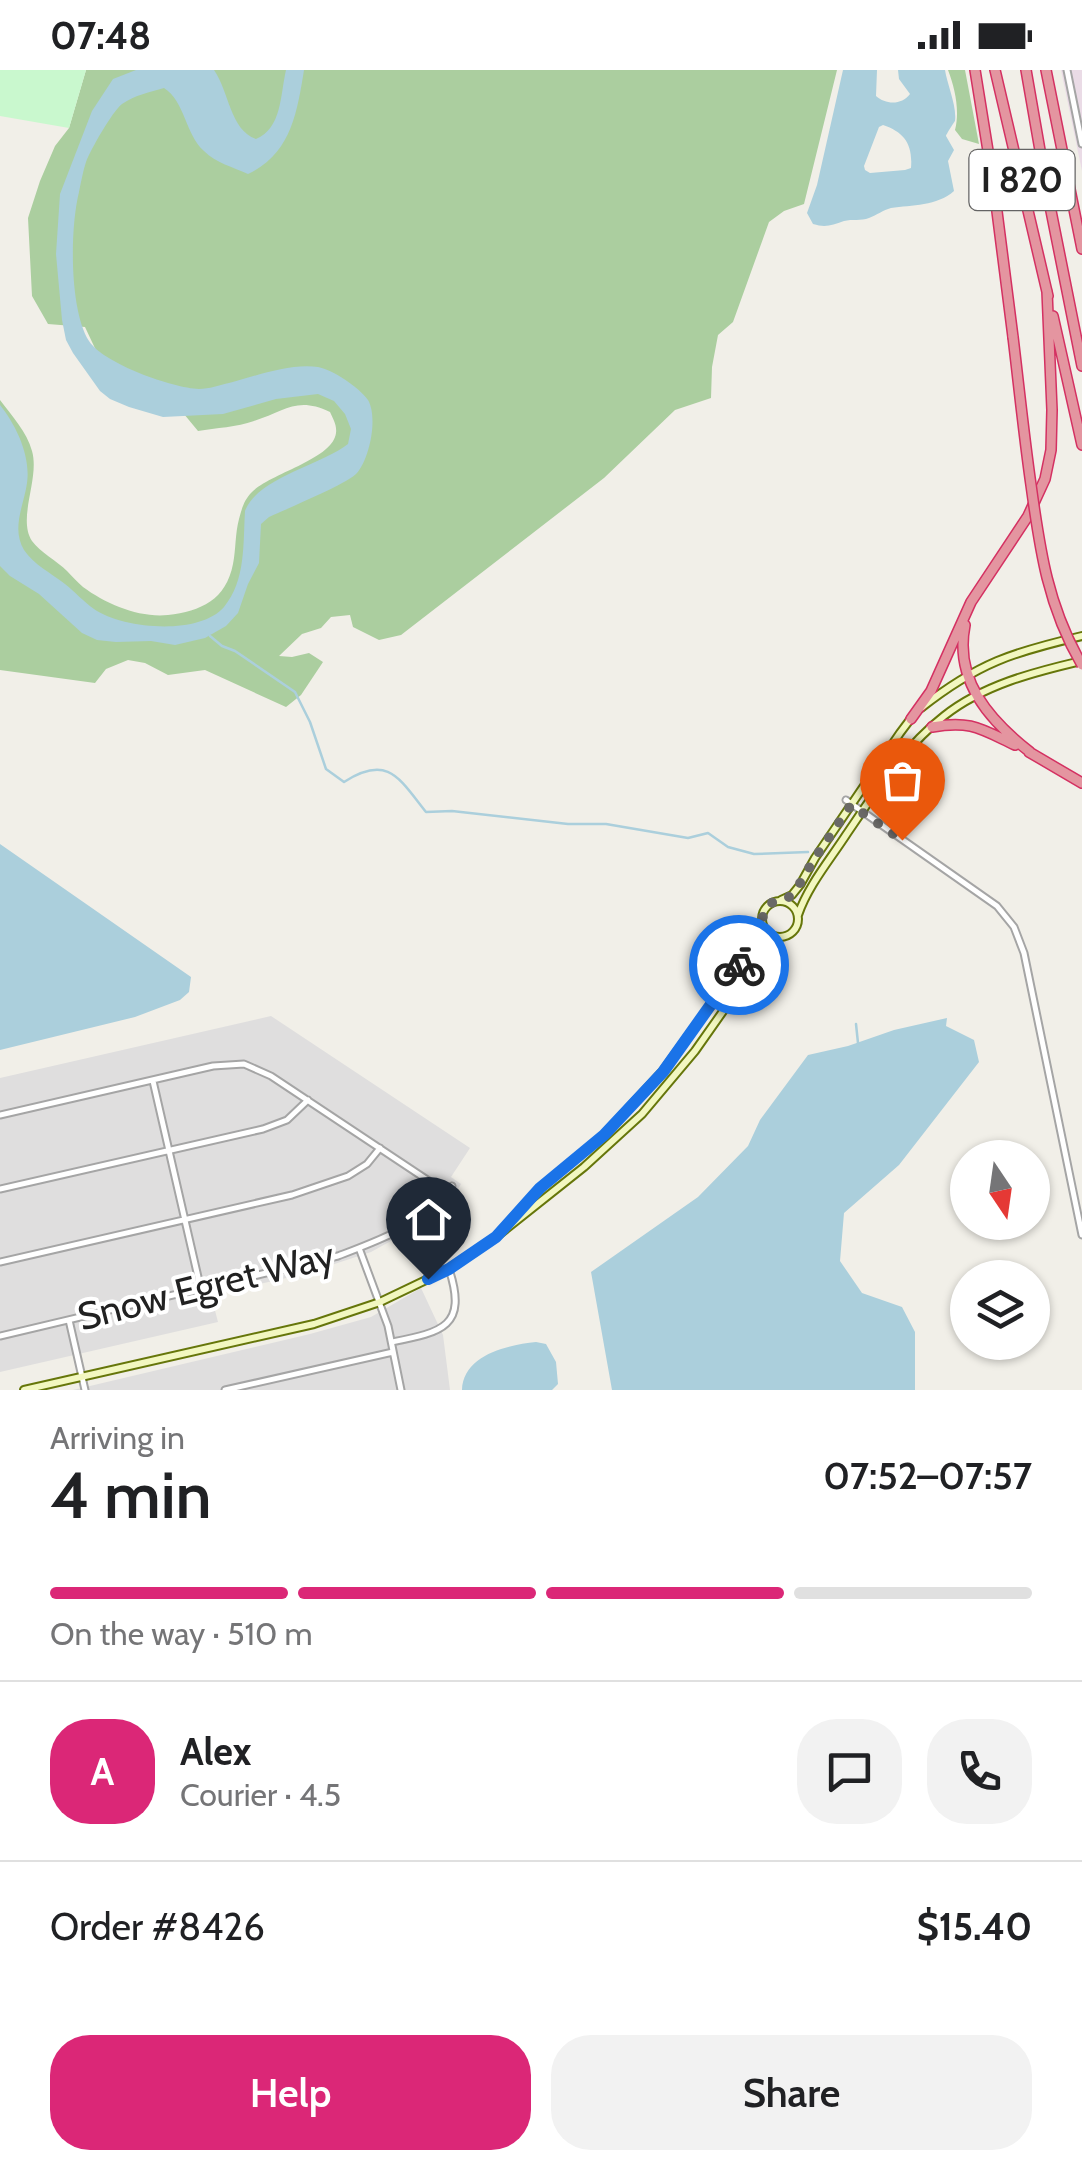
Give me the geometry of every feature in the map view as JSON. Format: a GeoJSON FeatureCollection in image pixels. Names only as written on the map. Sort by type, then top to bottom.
{"type":"FeatureCollection","features":[{"type":"Feature","properties":{"kind":"highway"},"geometry":{"type":"LineString","coordinates":[[975,70],[1048,589],[1056,614],[1082,663]]}},
{"type":"Feature","properties":{"kind":"highway","name":"I 820"},"geometry":{"type":"LineString","coordinates":[[995,70],[1082,444]]}},
{"type":"Feature","properties":{"kind":"highway","name":"I 820"},"geometry":{"type":"LineString","coordinates":[[1026,70],[1082,366]]}},
{"type":"Feature","properties":{"kind":"highway"},"geometry":{"type":"LineString","coordinates":[[1046,70],[1082,249]]}},
{"type":"Feature","properties":{"kind":"highway"},"geometry":{"type":"LineString","coordinates":[[1066,287],[1082,331]]}},
{"type":"Feature","properties":{"kind":"highway"},"geometry":{"type":"LineString","coordinates":[[911,719],[938,678],[971,602],[1028,516],[1045,479],[1051,450],[1052,410],[1047,291]]}},
{"type":"Feature","properties":{"kind":"highway"},"geometry":{"type":"LineString","coordinates":[[971,602],[963,633],[967,675],[976,696],[1004,732],[1030,752]]}},
{"type":"Feature","properties":{"kind":"highway"},"geometry":{"type":"LineString","coordinates":[[932,727],[974,725],[1046,760],[1082,784]]}},
{"type":"Feature","properties":{"kind":"main road"},"geometry":{"type":"LineString","coordinates":[[496,1237],[540,1188],[604,1135],[663,1072],[748,952],[766,907],[792,895],[800,885],[848,802],[911,719],[967,675],[1013,653],[1082,636]]}},
{"type":"Feature","properties":{"kind":"main road"},"geometry":{"type":"LineString","coordinates":[[762,922],[767,932],[778,937],[794,931],[808,892],[862,812],[914,743],[945,715],[1009,681],[1082,663]]}},
{"type":"Feature","properties":{"kind":"main road"},"geometry":{"type":"LineString","coordinates":[[781,900],[792,905],[798,915]]}},
{"type":"Feature","properties":{"kind":"main road"},"geometry":{"type":"LineString","coordinates":[[24,1390],[314,1324],[380,1302],[449,1269],[584,1167],[642,1114],[694,1051],[745,980],[763,947],[778,937]]}},
{"type":"Feature","properties":{"kind":"street"},"geometry":{"type":"LineString","coordinates":[[1066,70],[1082,144]]}},
{"type":"Feature","properties":{"kind":"street"},"geometry":{"type":"LineString","coordinates":[[848,802],[997,906],[1014,927],[1024,953],[1082,1235]]}},
{"type":"Feature","properties":{"kind":"street"},"geometry":{"type":"LineString","coordinates":[[0,1115],[214,1066],[244,1064],[262,1070],[447,1193]]}},
{"type":"Feature","properties":{"kind":"street"},"geometry":{"type":"LineString","coordinates":[[153,1080],[201,1290]]}},
{"type":"Feature","properties":{"kind":"street"},"geometry":{"type":"LineString","coordinates":[[0,1188],[273,1126],[294,1115],[308,1100]]}},
{"type":"Feature","properties":{"kind":"street"},"geometry":{"type":"LineString","coordinates":[[0,1262],[321,1186],[367,1164],[380,1148]]}},
{"type":"Feature","properties":{"kind":"street","name":"Snow Egret Way"},"geometry":{"type":"LineString","coordinates":[[0,1336],[313,1264],[359,1248],[417,1220],[433,1210],[452,1186]]}},
{"type":"Feature","properties":{"kind":"street"},"geometry":{"type":"LineString","coordinates":[[359,1248],[380,1302],[401,1390]]}},
{"type":"Feature","properties":{"kind":"street"},"geometry":{"type":"LineString","coordinates":[[391,1342],[444,1327],[451,1319],[456,1304],[449,1269]]}},
{"type":"Feature","properties":{"kind":"street"},"geometry":{"type":"LineString","coordinates":[[69,1320],[85,1390]]}},
{"type":"Feature","properties":{"kind":"street"},"geometry":{"type":"LineString","coordinates":[[225,1390],[393,1352]]}},
{"type":"Feature","properties":{"kind":"shaded area"},"geometry":{"type":"Polygon","coordinates":[[[1061,70],[1082,70],[1082,171],[1061,70]]]}},
{"type":"Feature","properties":{"kind":"shaded area"},"geometry":{"type":"Polygon","coordinates":[[[271,1016],[470,1148],[451,1177],[461,1184],[450,1202],[429,1220],[371,1252],[304,1274],[211,1295],[218,1322],[0,1372],[0,1078],[271,1016]]]}},
{"type":"Feature","properties":{"kind":"shaded area"},"geometry":{"type":"Polygon","coordinates":[[[421,1288],[443,1335],[450,1390],[73,1390],[371,1317],[421,1288]]]}},
{"type":"Feature","properties":{"kind":"green space"},"geometry":{"type":"Polygon","coordinates":[[[0,70],[86,70],[69,128],[0,116],[0,70]]]}},
{"type":"Feature","properties":{"kind":"green space"},"geometry":{"type":"Polygon","coordinates":[[[86,70],[837,70],[804,204],[769,222],[733,322],[718,335],[711,398],[675,410],[604,478],[401,635],[379,640],[353,627],[350,615],[331,617],[321,628],[302,634],[279,656],[309,653],[323,662],[301,695],[286,707],[205,670],[168,675],[145,663],[128,660],[106,669],[95,683],[0,670],[0,400],[23,431],[32,451],[27,521],[32,541],[92,593],[112,604],[146,614],[191,610],[218,595],[230,576],[238,525],[247,498],[261,485],[324,451],[336,433],[330,412],[309,405],[291,407],[241,425],[198,431],[174,402],[100,359],[85,327],[48,324],[32,296],[28,218],[55,146],[69,128],[86,70]]]}},
{"type":"Feature","properties":{"kind":"green space"},"geometry":{"type":"Polygon","coordinates":[[[948,70],[965,70],[979,144],[962,139],[955,130],[956,100],[948,70]]]}},
{"type":"Feature","properties":{"kind":"water"},"geometry":{"type":"Polygon","coordinates":[[[136,70],[214,70],[235,119],[256,139],[265,134],[275,119],[286,70],[304,70],[295,117],[283,144],[262,166],[248,174],[204,151],[176,101],[164,88],[132,98],[118,108],[86,162],[76,207],[75,289],[82,327],[89,341],[109,358],[140,373],[199,389],[285,368],[318,367],[338,375],[358,390],[368,400],[372,416],[369,448],[357,473],[261,524],[259,563],[238,613],[226,626],[205,638],[175,645],[97,640],[82,633],[0,566],[0,405],[17,431],[27,462],[18,525],[24,550],[94,609],[141,625],[180,626],[212,616],[224,607],[240,573],[245,511],[252,500],[276,481],[348,444],[351,429],[334,401],[318,394],[276,399],[223,414],[163,417],[110,399],[73,353],[62,320],[56,254],[60,194],[92,111],[113,79],[136,70]]]}},
{"type":"Feature","properties":{"kind":"water"},"geometry":{"type":"Polygon","coordinates":[[[843,70],[877,70],[876,96],[894,102],[910,94],[899,79],[898,70],[945,70],[955,115],[946,136],[954,150],[948,161],[954,191],[932,202],[822,226],[813,224],[807,213],[843,70]],[[879,127],[864,166],[870,173],[911,168],[909,146],[902,135],[879,127]]]}},
{"type":"Feature","properties":{"kind":"water"},"geometry":{"type":"Polygon","coordinates":[[[0,844],[191,977],[189,992],[180,1000],[135,1017],[0,1050],[0,844]]]}},
{"type":"Feature","properties":{"kind":"water"},"geometry":{"type":"Polygon","coordinates":[[[947,1018],[946,1026],[974,1040],[979,1062],[899,1165],[844,1213],[840,1261],[862,1293],[902,1307],[915,1332],[915,1390],[612,1390],[591,1272],[698,1197],[748,1146],[760,1120],[808,1055],[947,1018]]]}},
{"type":"Feature","properties":{"kind":"water"},"geometry":{"type":"Polygon","coordinates":[[[536,1342],[546,1344],[556,1362],[558,1384],[552,1390],[462,1390],[464,1378],[478,1360],[500,1349],[536,1342]]]}},
{"type":"Feature","properties":{"kind":"waterway"},"geometry":{"type":"LineString","coordinates":[[210,636],[295,692],[326,769],[344,782],[359,774],[382,770],[400,780],[426,812],[606,824],[688,838],[708,833],[728,847],[754,854],[808,852]]}},
{"type":"Feature","properties":{"kind":"waterway"},"geometry":{"type":"LineString","coordinates":[[856,1024],[858,1043]]}},
{"type":"Feature","properties":{"kind":"way so far"},"geometry":{"type":"LineString","coordinates":[[739,965],[756,938],[766,907],[788,898],[796,890],[851,805],[902,840]]}},
{"type":"Feature","properties":{"kind":"route"},"geometry":{"type":"LineString","coordinates":[[428,1279],[496,1237],[540,1188],[632,1107],[663,1072],[739,965]]}}]}
